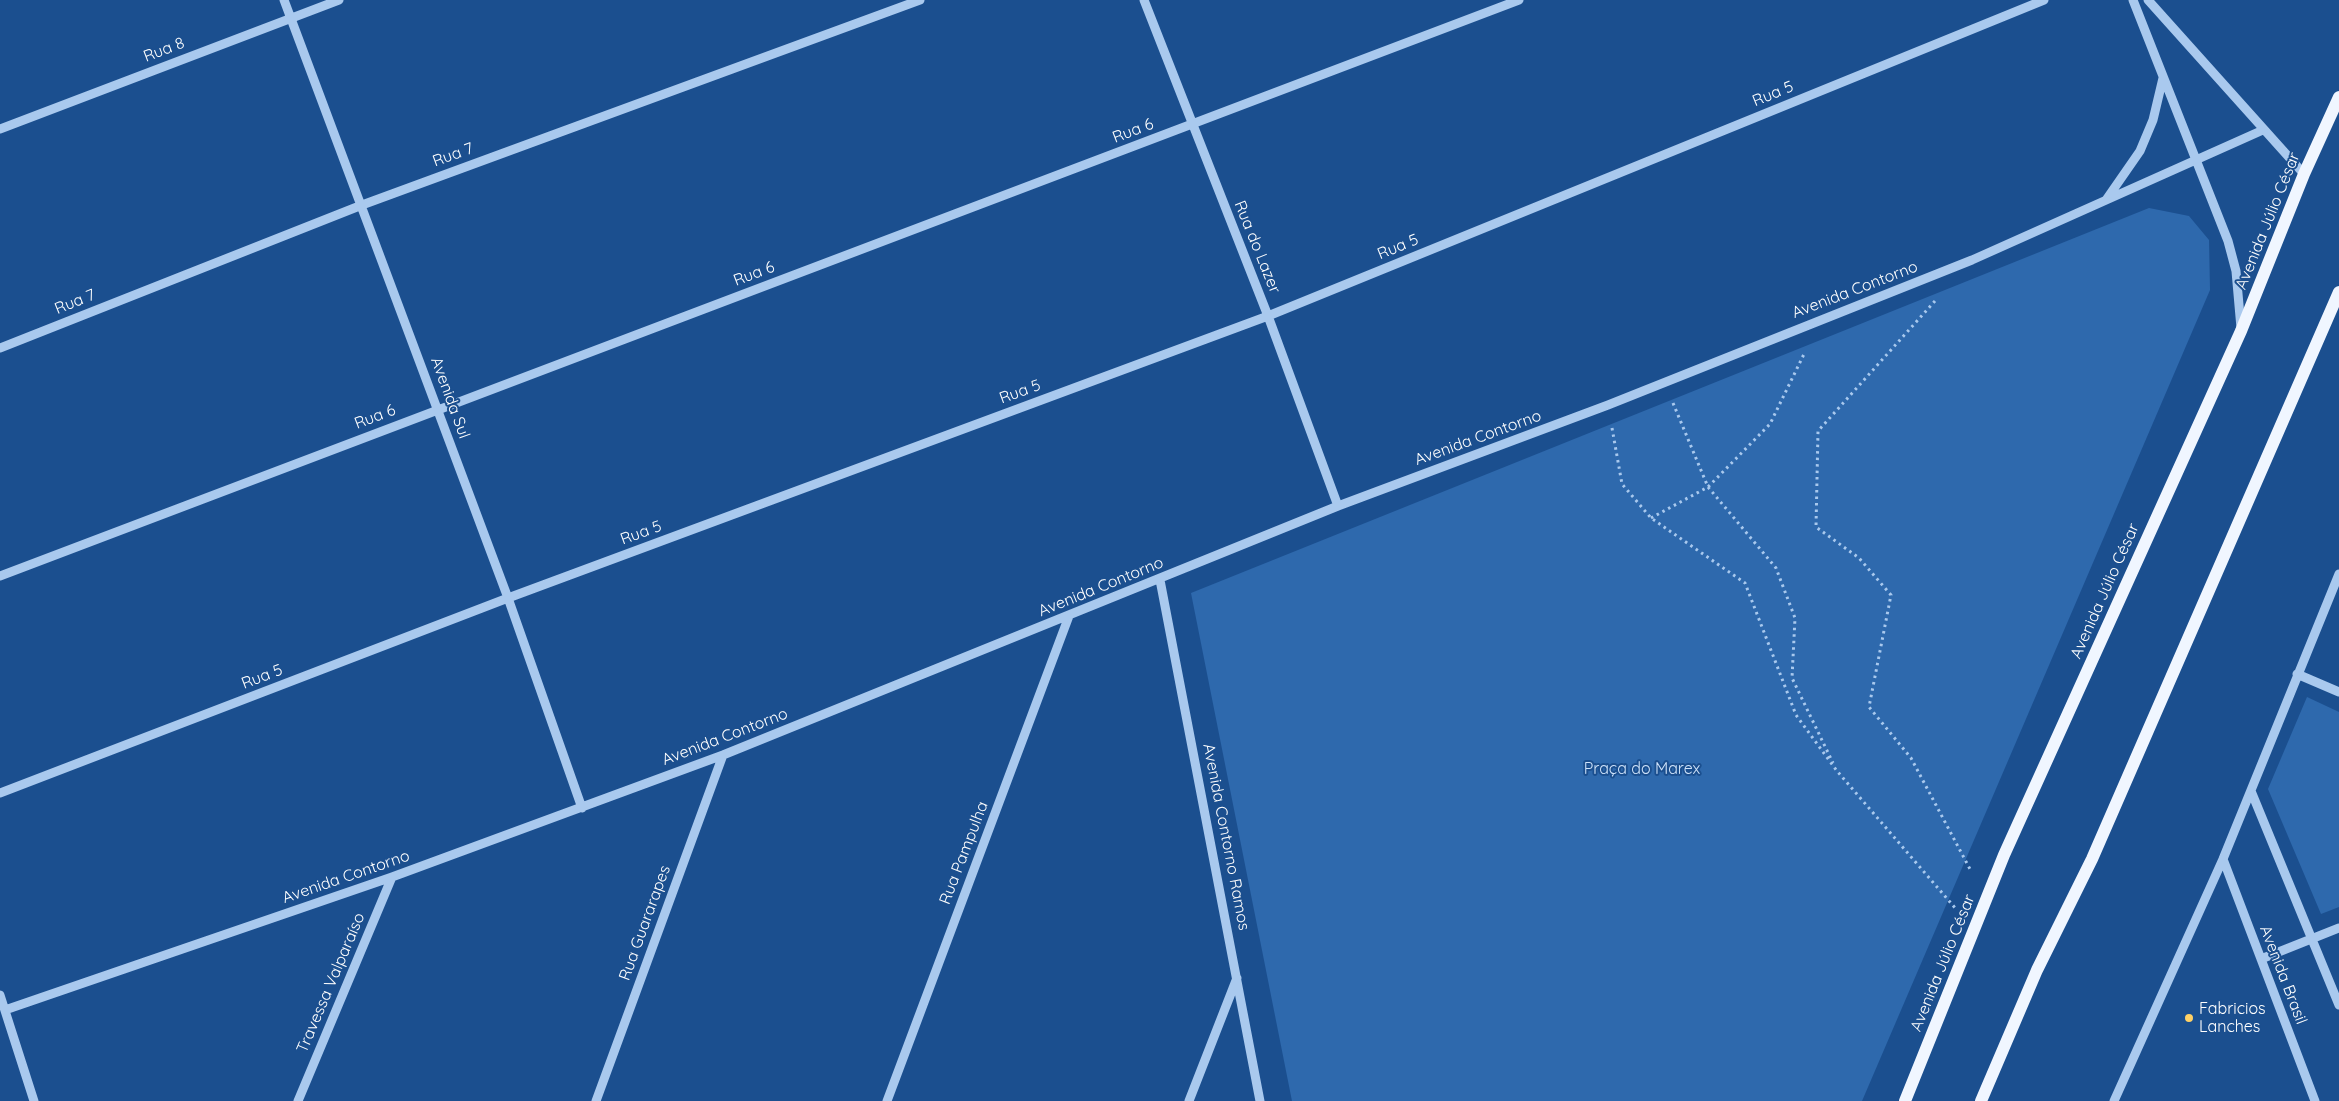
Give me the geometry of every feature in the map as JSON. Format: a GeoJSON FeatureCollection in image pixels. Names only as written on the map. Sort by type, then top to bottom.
{"type":"FeatureCollection","features":[{"type":"Feature","properties":{"kind":"main road","name":"Avenida Júlio César"},"geometry":{"type":"LineString","coordinates":[[1905,1101],[2004,855],[2241,331],[2304,174],[2339,97]]}},
{"type":"Feature","properties":{"kind":"main road"},"geometry":{"type":"LineString","coordinates":[[1980,1101],[2037,970],[2092,859],[2339,292]]}},
{"type":"Feature","properties":{"kind":"street","name":"Avenida Sul"},"geometry":{"type":"LineString","coordinates":[[284,0],[508,598],[582,808]]}},
{"type":"Feature","properties":{"kind":"street","name":"Rua 8"},"geometry":{"type":"LineString","coordinates":[[0,129],[339,0]]}},
{"type":"Feature","properties":{"kind":"street","name":"Rua 7"},"geometry":{"type":"LineString","coordinates":[[0,348],[362,205],[920,0]]}},
{"type":"Feature","properties":{"kind":"street","name":"Rua do Lazer"},"geometry":{"type":"LineString","coordinates":[[1144,0],[1268,316],[1338,506]]}},
{"type":"Feature","properties":{"kind":"street","name":"Rua 6"},"geometry":{"type":"LineString","coordinates":[[0,576],[1519,0]]}},
{"type":"Feature","properties":{"kind":"street","name":"Rua 5"},"geometry":{"type":"LineString","coordinates":[[0,793],[508,598],[1268,316],[2044,0]]}},
{"type":"Feature","properties":{"kind":"street"},"geometry":{"type":"LineString","coordinates":[[2133,0],[2228,240],[2236,271],[2241,331]]}},
{"type":"Feature","properties":{"kind":"street"},"geometry":{"type":"LineString","coordinates":[[2148,0],[2304,174]]}},
{"type":"Feature","properties":{"kind":"street"},"geometry":{"type":"LineString","coordinates":[[2105,201],[2140,151],[2153,120],[2164,77]]}},
{"type":"Feature","properties":{"kind":"street","name":"Avenida Contorno"},"geometry":{"type":"LineString","coordinates":[[5,1010],[392,878],[723,755],[1160,580],[1338,506],[1608,405],[1822,318],[1972,260],[2264,130]]}},
{"type":"Feature","properties":{"kind":"street"},"geometry":{"type":"LineString","coordinates":[[2114,1101],[2223,859],[2339,574]]}},
{"type":"Feature","properties":{"kind":"street","name":"Avenida Contorno Ramos"},"geometry":{"type":"LineString","coordinates":[[1160,580],[1238,978],[1260,1101]]}},
{"type":"Feature","properties":{"kind":"street","name":"Rua Pampulha"},"geometry":{"type":"LineString","coordinates":[[887,1101],[1069,616]]}},
{"type":"Feature","properties":{"kind":"street"},"geometry":{"type":"LineString","coordinates":[[2297,674],[2339,692]]}},
{"type":"Feature","properties":{"kind":"street","name":"Rua Guararapes"},"geometry":{"type":"LineString","coordinates":[[596,1101],[723,755]]}},
{"type":"Feature","properties":{"kind":"street"},"geometry":{"type":"LineString","coordinates":[[2251,791],[2339,1005]]}},
{"type":"Feature","properties":{"kind":"street","name":"Avenida Brasil"},"geometry":{"type":"LineString","coordinates":[[2223,859],[2315,1101]]}},
{"type":"Feature","properties":{"kind":"street","name":"Travessa Valparaíso"},"geometry":{"type":"LineString","coordinates":[[298,1101],[392,878]]}},
{"type":"Feature","properties":{"kind":"street"},"geometry":{"type":"LineString","coordinates":[[2261,959],[2339,928]]}},
{"type":"Feature","properties":{"kind":"street"},"geometry":{"type":"LineString","coordinates":[[1189,1101],[1238,978]]}},
{"type":"Feature","properties":{"kind":"street"},"geometry":{"type":"LineString","coordinates":[[0,995],[34,1100]]}},
{"type":"Feature","properties":{"kind":"path"},"geometry":{"type":"LineString","coordinates":[[1940,296],[1818,431],[1816,527],[1859,558],[1891,594],[1869,707],[1911,758],[1986,900]]}},
{"type":"Feature","properties":{"kind":"path"},"geometry":{"type":"LineString","coordinates":[[1651,518],[1708,487],[1770,424],[1822,318]]}},
{"type":"Feature","properties":{"kind":"path"},"geometry":{"type":"LineString","coordinates":[[1664,382],[1708,487],[1776,568],[1795,618],[1792,678],[1837,771]]}},
{"type":"Feature","properties":{"kind":"path"},"geometry":{"type":"LineString","coordinates":[[1608,405],[1622,484],[1651,518],[1745,583],[1796,715],[1837,771],[1974,930]]}},
{"type":"Feature","properties":{"kind":"green space","name":"Praça do Marex"},"geometry":{"type":"Polygon","coordinates":[[[2149,208],[2189,216],[2209,240],[2210,290],[1862,1101],[1292,1101],[1191,593],[2149,208]]]}},
{"type":"Feature","properties":{"kind":"green space"},"geometry":{"type":"Polygon","coordinates":[[[2307,697],[2339,712],[2339,907],[2321,914],[2268,789],[2307,697]]]}},
{"type":"Feature","properties":{"kind":"place","name":"Fabricios Lanches"},"geometry":{"type":"Point","coordinates":[2189,1018]}}]}
